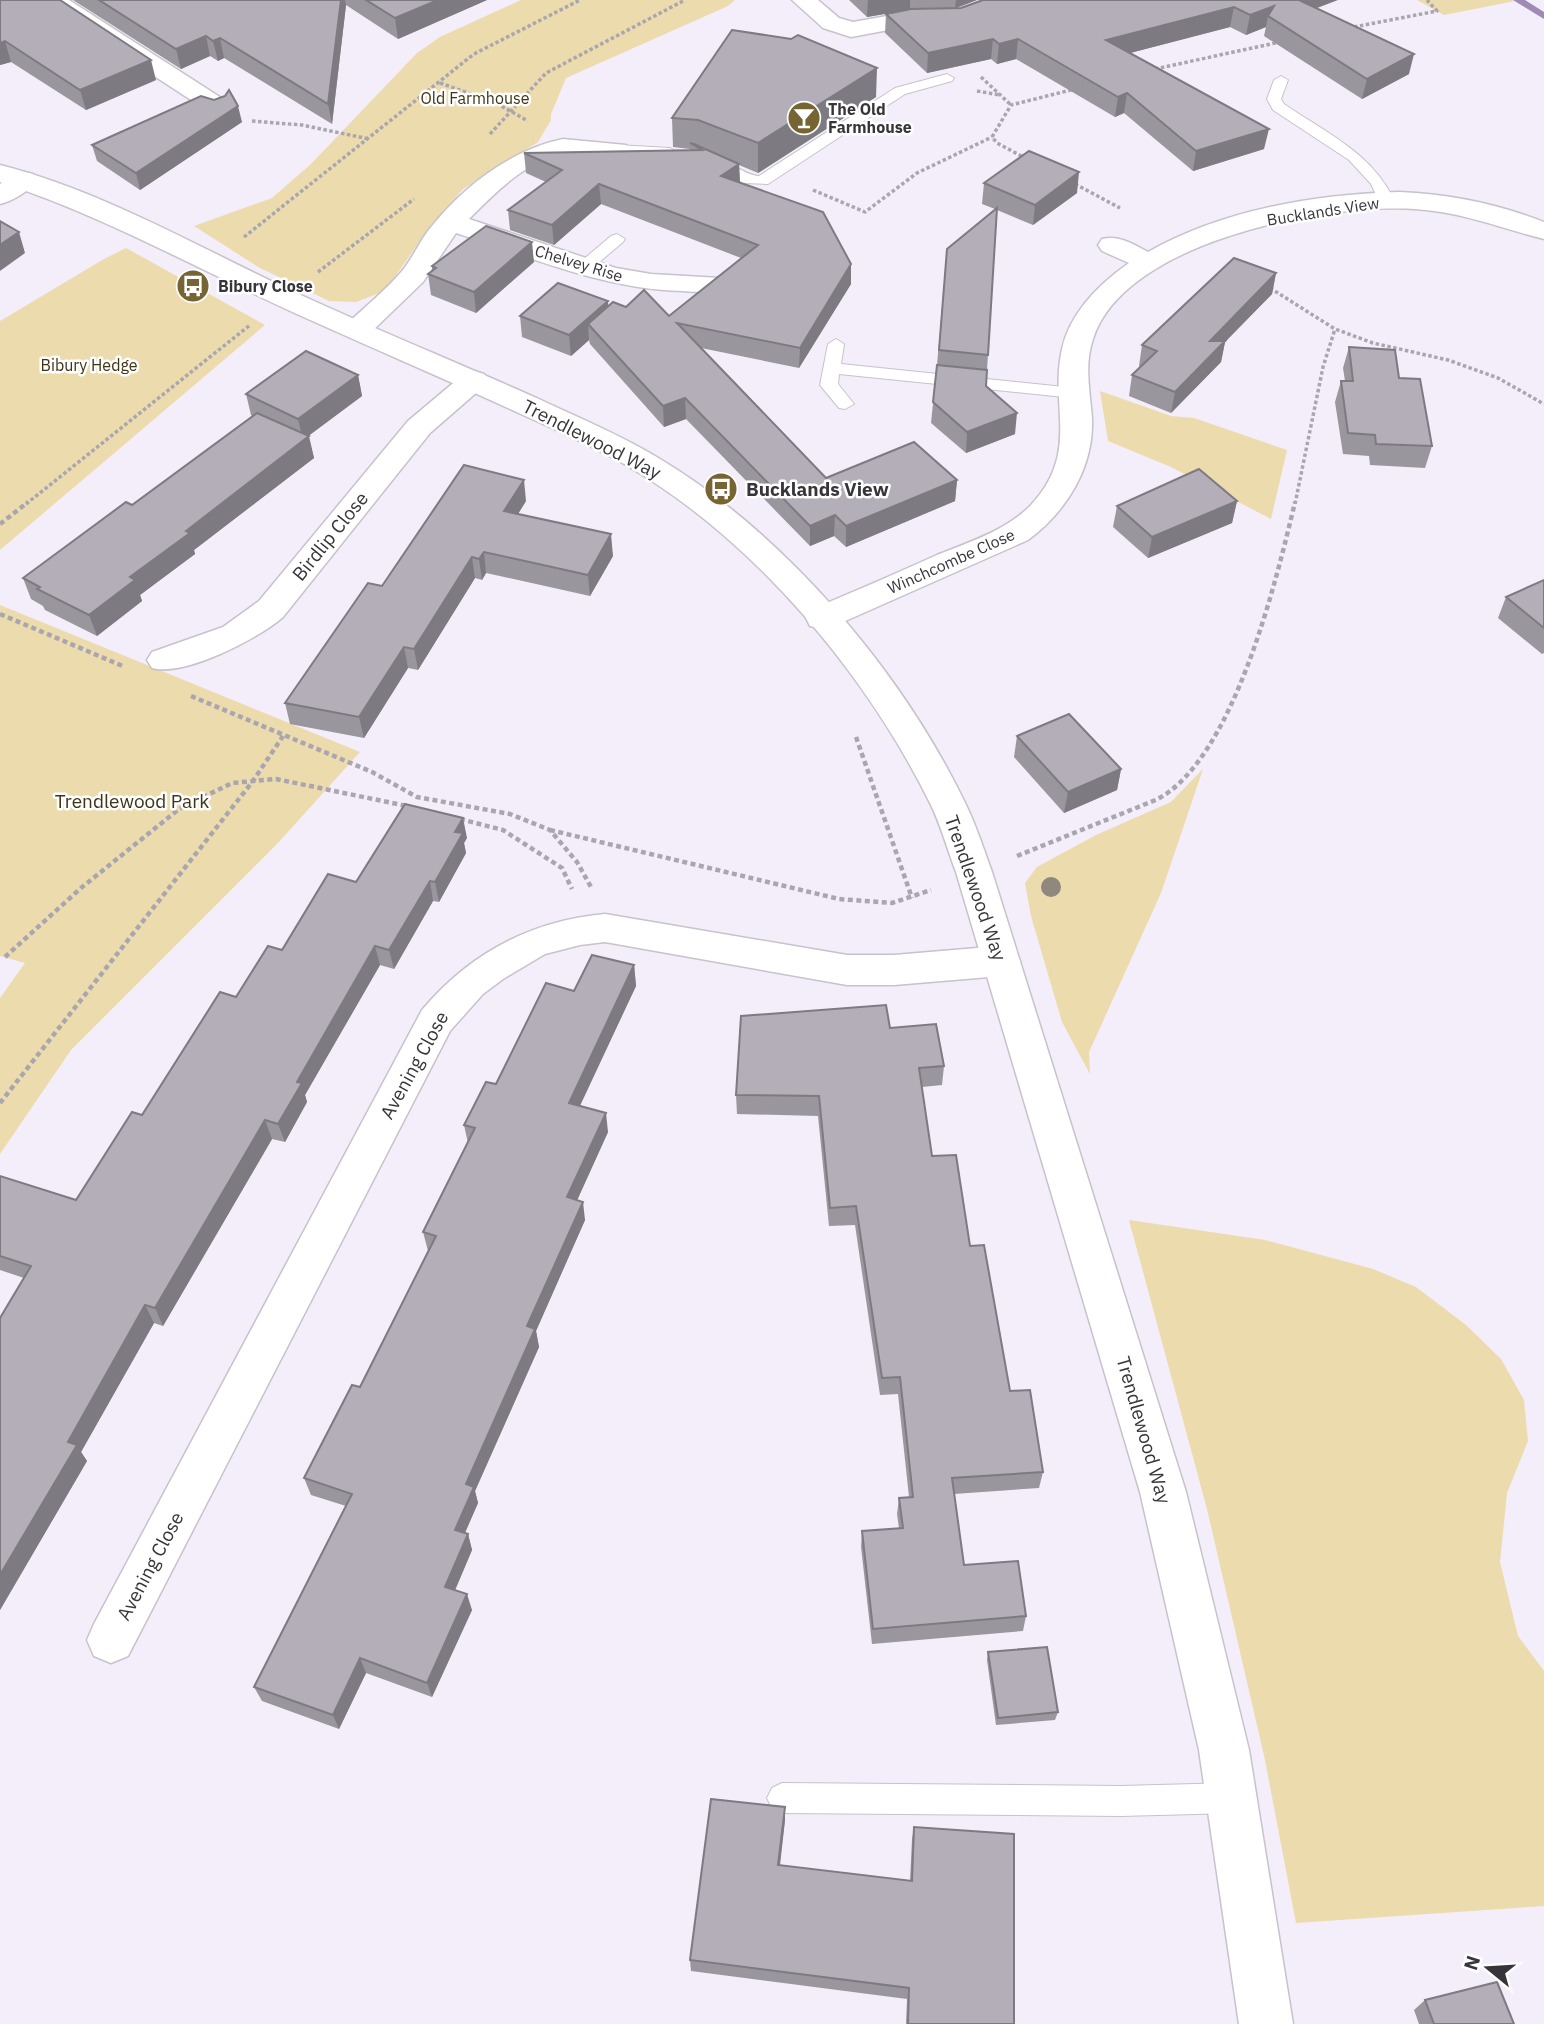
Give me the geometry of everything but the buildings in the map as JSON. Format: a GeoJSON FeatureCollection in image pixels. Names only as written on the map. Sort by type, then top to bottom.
{"type":"FeatureCollection","features":[{"type":"Feature","properties":{"kind":"street"},"geometry":{"type":"LineString","coordinates":[[53,0],[216,106]]}},
{"type":"Feature","properties":{"kind":"street"},"geometry":{"type":"LineString","coordinates":[[804,0],[831,23],[851,30],[910,19],[954,18],[1006,0]]}},
{"type":"Feature","properties":{"kind":"street"},"geometry":{"type":"LineString","coordinates":[[171,107],[190,89]]}},
{"type":"Feature","properties":{"kind":"street"},"geometry":{"type":"LineString","coordinates":[[358,330],[413,276],[439,235],[451,222],[508,173],[562,136],[617,150]]}},
{"type":"Feature","properties":{"kind":"street"},"geometry":{"type":"LineString","coordinates":[[0,195],[12,177]]}},
{"type":"Feature","properties":{"kind":"street","name":"Trendlewood Way"},"geometry":{"type":"LineString","coordinates":[[12,177],[88,204],[284,298],[474,380],[622,450],[678,484],[723,518],[822,618],[881,693],[915,746],[947,804],[974,872],[1163,1492],[1224,1750],[1266,2024]]}},
{"type":"Feature","properties":{"kind":"street","name":"Bucklands View"},"geometry":{"type":"LineString","coordinates":[[1186,243],[1220,230],[1298,212],[1386,200],[1470,210],[1508,218],[1544,231]]}},
{"type":"Feature","properties":{"kind":"street","name":"Chelvey Rise"},"geometry":{"type":"LineString","coordinates":[[451,222],[584,267],[640,280],[710,284]]}},
{"type":"Feature","properties":{"kind":"street","name":"Winchcombe Close"},"geometry":{"type":"LineString","coordinates":[[822,618],[1017,533],[1034,521],[1055,496],[1074,452],[1077,436],[1073,359],[1089,317],[1108,293],[1150,263],[1186,243]]}},
{"type":"Feature","properties":{"kind":"street"},"geometry":{"type":"LineString","coordinates":[[1112,245],[1150,263]]}},
{"type":"Feature","properties":{"kind":"street","name":"Birdlip Close"},"geometry":{"type":"LineString","coordinates":[[164,660],[236,635],[256,623],[280,598],[419,426],[474,380]]}},
{"type":"Feature","properties":{"kind":"street","name":"Avening Close"},"geometry":{"type":"LineString","coordinates":[[111,1640],[436,1021],[458,992],[486,969],[550,937],[603,928],[833,969],[878,971],[1001,961]]}},
{"type":"Feature","properties":{"kind":"lane"},"geometry":{"type":"LineString","coordinates":[[617,150],[690,156],[754,182],[762,181],[896,94],[909,87],[947,78]]}},
{"type":"Feature","properties":{"kind":"lane"},"geometry":{"type":"LineString","coordinates":[[1280,80],[1274,99],[1278,107],[1368,168],[1380,183],[1386,200]]}},
{"type":"Feature","properties":{"kind":"lane"},"geometry":{"type":"LineString","coordinates":[[874,86],[896,94]]}},
{"type":"Feature","properties":{"kind":"lane"},"geometry":{"type":"LineString","coordinates":[[584,267],[617,239]]}},
{"type":"Feature","properties":{"kind":"lane"},"geometry":{"type":"LineString","coordinates":[[835,344],[829,385],[845,404]]}},
{"type":"Feature","properties":{"kind":"lane"},"geometry":{"type":"LineString","coordinates":[[831,368],[1074,393]]}},
{"type":"Feature","properties":{"kind":"lane"},"geometry":{"type":"LineString","coordinates":[[782,1798],[1121,1801],[1232,1798]]}},
{"type":"Feature","properties":{"kind":"path"},"geometry":{"type":"LineString","coordinates":[[253,245],[242,239],[474,54],[580,0]]}},
{"type":"Feature","properties":{"kind":"path"},"geometry":{"type":"LineString","coordinates":[[1342,30],[1437,11],[1427,0]]}},
{"type":"Feature","properties":{"kind":"path"},"geometry":{"type":"LineString","coordinates":[[1154,69],[1288,41]]}},
{"type":"Feature","properties":{"kind":"path"},"geometry":{"type":"LineString","coordinates":[[439,83],[477,94],[562,136]]}},
{"type":"Feature","properties":{"kind":"path"},"geometry":{"type":"LineString","coordinates":[[774,173],[865,212],[917,173],[992,137],[1011,105],[1076,89]]}},
{"type":"Feature","properties":{"kind":"path"},"geometry":{"type":"LineString","coordinates":[[216,106],[240,120],[302,125],[369,139]]}},
{"type":"Feature","properties":{"kind":"path"},"geometry":{"type":"LineString","coordinates":[[992,137],[997,143],[1033,162]]}},
{"type":"Feature","properties":{"kind":"path"},"geometry":{"type":"LineString","coordinates":[[1068,180],[1186,243]]}},
{"type":"Feature","properties":{"kind":"path"},"geometry":{"type":"LineString","coordinates":[[1259,281],[1335,329],[1373,343],[1448,360],[1498,378],[1544,404]]}},
{"type":"Feature","properties":{"kind":"path"},"geometry":{"type":"LineString","coordinates":[[0,524],[284,298]]}},
{"type":"Feature","properties":{"kind":"path"},"geometry":{"type":"LineString","coordinates":[[0,1103],[253,781],[283,736],[373,772],[418,797],[510,814],[550,830],[839,899],[873,904],[912,898],[1141,807],[1172,791],[1204,754],[1229,707],[1273,589],[1311,430],[1326,348],[1335,329]]}},
{"type":"Feature","properties":{"kind":"path"},"geometry":{"type":"LineString","coordinates":[[854,732],[912,898]]}},
{"type":"Feature","properties":{"kind":"path"},"geometry":{"type":"LineString","coordinates":[[5,957],[81,888],[179,809],[232,783],[276,779],[413,807]]}},
{"type":"Feature","properties":{"kind":"path"},"geometry":{"type":"LineString","coordinates":[[452,817],[503,830],[562,868],[603,928]]}},
{"type":"Feature","properties":{"kind":"path"},"geometry":{"type":"LineString","coordinates":[[550,830],[577,862],[603,928]]}},
{"type":"Feature","properties":{"kind":"green space","name":"Old Farmhouse"},"geometry":{"type":"Polygon","coordinates":[[[521,0],[735,0],[728,6],[566,78],[551,120],[538,142],[463,189],[431,225],[385,291],[356,302],[329,301],[260,268],[194,226],[272,198],[311,164],[417,53],[440,37],[521,0]]]}},
{"type":"Feature","properties":{"kind":"green space"},"geometry":{"type":"Polygon","coordinates":[[[1417,0],[1511,0],[1515,1],[1444,15],[1417,0]]]}},
{"type":"Feature","properties":{"kind":"green space","name":"Bibury Hedge"},"geometry":{"type":"Polygon","coordinates":[[[126,248],[265,325],[0,550],[0,321],[126,248]]]}},
{"type":"Feature","properties":{"kind":"green space"},"geometry":{"type":"Polygon","coordinates":[[[1100,391],[1171,416],[1194,418],[1287,450],[1271,519],[1171,467],[1108,441],[1100,391]]]}},
{"type":"Feature","properties":{"kind":"green space","name":"Trendlewood Park"},"geometry":{"type":"Polygon","coordinates":[[[0,605],[360,752],[278,843],[71,1050],[0,1154],[0,998],[25,963],[0,956],[0,605]]]}},
{"type":"Feature","properties":{"kind":"green space"},"geometry":{"type":"Polygon","coordinates":[[[1203,769],[1161,893],[1089,1052],[1090,1074],[1062,1022],[1031,916],[1025,883],[1037,867],[1096,835],[1171,802],[1203,769]]]}},
{"type":"Feature","properties":{"kind":"green space"},"geometry":{"type":"Polygon","coordinates":[[[1129,1220],[1265,1240],[1373,1269],[1416,1287],[1466,1325],[1501,1359],[1524,1400],[1528,1441],[1507,1493],[1500,1562],[1518,1636],[1544,1671],[1544,1906],[1296,1923],[1265,1760],[1207,1509],[1129,1220]]]}},
{"type":"Feature","properties":{"kind":"waterway"},"geometry":{"type":"LineString","coordinates":[[1518,0],[1544,16]]}},
{"type":"Feature","properties":{"kind":"place","name":"The Old Farmhouse"},"geometry":{"type":"Point","coordinates":[804,118]}},
{"type":"Feature","properties":{"kind":"place","name":"Bibury Close"},"geometry":{"type":"Point","coordinates":[193,286]}},
{"type":"Feature","properties":{"kind":"place","name":"Bucklands View"},"geometry":{"type":"Point","coordinates":[721,489]}}]}
